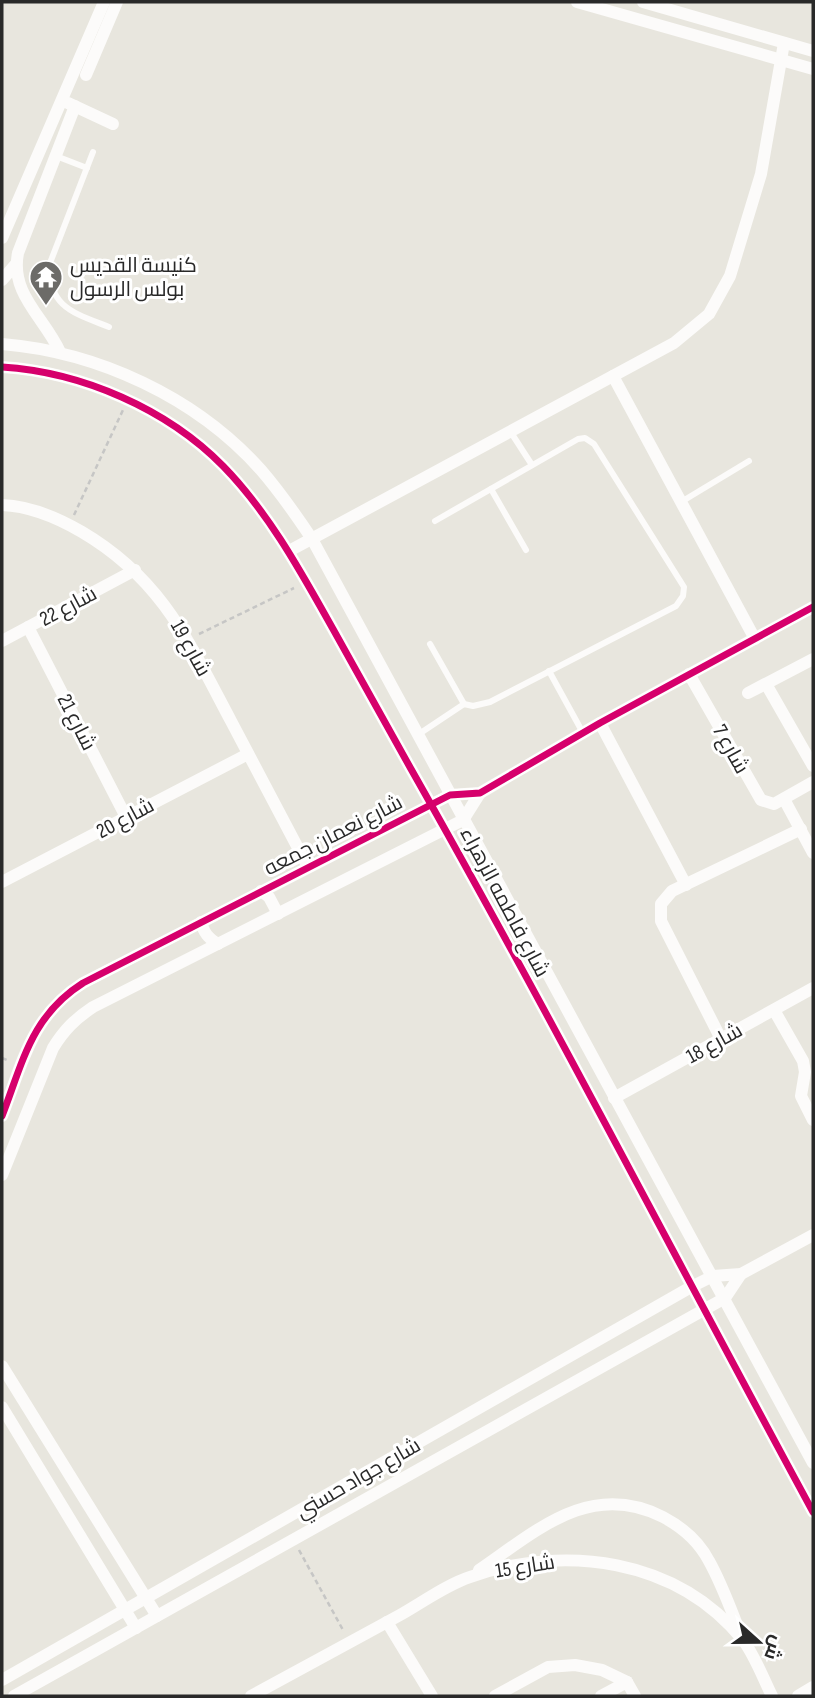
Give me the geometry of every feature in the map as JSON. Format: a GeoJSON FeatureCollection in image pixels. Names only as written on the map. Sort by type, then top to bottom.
{"type":"FeatureCollection","features":[{"type":"Feature","properties":{"kind":"street"},"geometry":{"type":"LineString","coordinates":[[2,238],[104,2]]}},
{"type":"Feature","properties":{"kind":"street"},"geometry":{"type":"LineString","coordinates":[[86,75],[117,2]]}},
{"type":"Feature","properties":{"kind":"street"},"geometry":{"type":"LineString","coordinates":[[577,2],[603,6],[813,69]]}},
{"type":"Feature","properties":{"kind":"street"},"geometry":{"type":"LineString","coordinates":[[643,2],[675,6],[813,51]]}},
{"type":"Feature","properties":{"kind":"street"},"geometry":{"type":"LineString","coordinates":[[289,551],[674,343],[693,330],[709,314],[730,276],[761,174],[784,43]]}},
{"type":"Feature","properties":{"kind":"street"},"geometry":{"type":"LineString","coordinates":[[61,100],[113,124]]}},
{"type":"Feature","properties":{"kind":"street"},"geometry":{"type":"LineString","coordinates":[[60,352],[22,292],[15,273],[18,253],[75,106]]}},
{"type":"Feature","properties":{"kind":"street"},"geometry":{"type":"LineString","coordinates":[[2,280],[16,264]]}},
{"type":"Feature","properties":{"kind":"street","name":"شارع فاطمه الزهراء"},"geometry":{"type":"LineString","coordinates":[[2,344],[60,352],[116,370],[181,403],[228,438],[287,502],[312,539],[813,1463]]}},
{"type":"Feature","properties":{"kind":"street","name":"شارع فاطمه الزهراء"},"geometry":{"type":"LineString","coordinates":[[2,367],[23,368],[64,378],[127,400],[167,421],[199,443],[248,495],[289,551],[446,829],[813,1512]]}},
{"type":"Feature","properties":{"kind":"street"},"geometry":{"type":"LineString","coordinates":[[613,376],[755,639]]}},
{"type":"Feature","properties":{"kind":"street","name":"شارع 19"},"geometry":{"type":"LineString","coordinates":[[2,505],[45,514],[104,545],[135,570],[173,614],[308,867]]}},
{"type":"Feature","properties":{"kind":"street","name":"شارع 22"},"geometry":{"type":"LineString","coordinates":[[2,641],[135,570]]}},
{"type":"Feature","properties":{"kind":"street","name":"شارع نعمان جمعه"},"geometry":{"type":"LineString","coordinates":[[2,1115],[40,1023],[52,1007],[83,984],[450,795],[480,793],[600,723],[813,607]]}},
{"type":"Feature","properties":{"kind":"street","name":"شارع 21"},"geometry":{"type":"LineString","coordinates":[[28,627],[126,817]]}},
{"type":"Feature","properties":{"kind":"street"},"geometry":{"type":"LineString","coordinates":[[748,693],[813,659]]}},
{"type":"Feature","properties":{"kind":"street","name":"شارع 7"},"geometry":{"type":"LineString","coordinates":[[689,674],[756,794],[767,803],[774,804],[784,799]]}},
{"type":"Feature","properties":{"kind":"street"},"geometry":{"type":"LineString","coordinates":[[766,684],[813,766]]}},
{"type":"Feature","properties":{"kind":"street"},"geometry":{"type":"LineString","coordinates":[[600,723],[686,885]]}},
{"type":"Feature","properties":{"kind":"street","name":"شارع 20"},"geometry":{"type":"LineString","coordinates":[[2,882],[248,754]]}},
{"type":"Feature","properties":{"kind":"street"},"geometry":{"type":"LineString","coordinates":[[813,782],[784,799],[813,853]]}},
{"type":"Feature","properties":{"kind":"street","name":"شارع نعمان جمعه"},"geometry":{"type":"LineString","coordinates":[[2,1175],[53,1048],[62,1032],[76,1018],[463,820],[480,793]]}},
{"type":"Feature","properties":{"kind":"street"},"geometry":{"type":"LineString","coordinates":[[721,1039],[661,921],[661,904],[666,897],[686,885],[801,829]]}},
{"type":"Feature","properties":{"kind":"street"},"geometry":{"type":"LineString","coordinates":[[261,891],[275,905],[278,914]]}},
{"type":"Feature","properties":{"kind":"street"},"geometry":{"type":"LineString","coordinates":[[201,922],[209,939],[218,944]]}},
{"type":"Feature","properties":{"kind":"street","name":"شارع 18"},"geometry":{"type":"LineString","coordinates":[[614,1098],[813,988]]}},
{"type":"Feature","properties":{"kind":"street"},"geometry":{"type":"LineString","coordinates":[[774,1010],[803,1061],[805,1072],[801,1096],[813,1120]]}},
{"type":"Feature","properties":{"kind":"street"},"geometry":{"type":"LineString","coordinates":[[713,1276],[741,1274],[813,1235]]}},
{"type":"Feature","properties":{"kind":"street"},"geometry":{"type":"LineString","coordinates":[[725,1298],[741,1274]]}},
{"type":"Feature","properties":{"kind":"street","name":"شارع جواد حسني"},"geometry":{"type":"LineString","coordinates":[[2,1680],[713,1276]]}},
{"type":"Feature","properties":{"kind":"street","name":"شارع جواد حسني"},"geometry":{"type":"LineString","coordinates":[[14,1696],[725,1298]]}},
{"type":"Feature","properties":{"kind":"street"},"geometry":{"type":"LineString","coordinates":[[2,1366],[157,1616]]}},
{"type":"Feature","properties":{"kind":"street"},"geometry":{"type":"LineString","coordinates":[[2,1408],[136,1628]]}},
{"type":"Feature","properties":{"kind":"street"},"geometry":{"type":"LineString","coordinates":[[468,1578],[551,1521],[574,1510],[600,1504],[625,1504],[651,1511],[674,1522],[694,1539],[709,1560],[744,1641]]}},
{"type":"Feature","properties":{"kind":"street","name":"شارع 15"},"geometry":{"type":"LineString","coordinates":[[251,1696],[468,1578],[525,1562],[555,1559],[616,1564],[645,1573],[690,1595],[723,1619],[744,1641],[772,1696]]}},
{"type":"Feature","properties":{"kind":"street"},"geometry":{"type":"LineString","coordinates":[[387,1622],[432,1696]]}},
{"type":"Feature","properties":{"kind":"street"},"geometry":{"type":"LineString","coordinates":[[495,1696],[548,1667],[575,1665],[602,1670],[627,1682],[635,1696]]}},
{"type":"Feature","properties":{"kind":"street"},"geometry":{"type":"LineString","coordinates":[[601,1696],[627,1682]]}},
{"type":"Feature","properties":{"kind":"street"},"geometry":{"type":"LineString","coordinates":[[798,1696],[813,1687]]}},
{"type":"Feature","properties":{"kind":"lane"},"geometry":{"type":"LineString","coordinates":[[93,152],[50,263],[49,278],[53,292],[61,304],[73,313],[109,327]]}},
{"type":"Feature","properties":{"kind":"lane"},"geometry":{"type":"LineString","coordinates":[[55,155],[87,168]]}},
{"type":"Feature","properties":{"kind":"lane"},"geometry":{"type":"LineString","coordinates":[[510,432],[532,465]]}},
{"type":"Feature","properties":{"kind":"lane"},"geometry":{"type":"LineString","coordinates":[[417,735],[464,704],[473,706],[490,702],[676,606],[683,596],[684,587],[590,440],[578,439],[435,521]]}},
{"type":"Feature","properties":{"kind":"lane"},"geometry":{"type":"LineString","coordinates":[[681,502],[749,461]]}},
{"type":"Feature","properties":{"kind":"lane"},"geometry":{"type":"LineString","coordinates":[[491,489],[526,550]]}},
{"type":"Feature","properties":{"kind":"lane"},"geometry":{"type":"LineString","coordinates":[[430,644],[464,704]]}},
{"type":"Feature","properties":{"kind":"lane"},"geometry":{"type":"LineString","coordinates":[[549,671],[583,733]]}},
{"type":"Feature","properties":{"kind":"path"},"geometry":{"type":"LineString","coordinates":[[70,525],[127,400]]}},
{"type":"Feature","properties":{"kind":"path"},"geometry":{"type":"LineString","coordinates":[[187,639],[306,582]]}},
{"type":"Feature","properties":{"kind":"path"},"geometry":{"type":"LineString","coordinates":[[294,1540],[350,1642]]}},
{"type":"Feature","properties":{"kind":"cycle path"},"geometry":{"type":"LineString","coordinates":[[2,367],[32,370],[92,385],[150,411],[176,427],[223,466],[270,523],[321,608],[514,954],[813,1512]]}},
{"type":"Feature","properties":{"kind":"cycle path"},"geometry":{"type":"LineString","coordinates":[[2,1116],[23,1059],[40,1025],[65,996],[83,983],[450,795],[480,793],[600,723],[813,607]]}},
{"type":"Feature","properties":{"kind":"place","name":"كنيسة القديس بولس الرسول"},"geometry":{"type":"Point","coordinates":[46,307]}}]}
